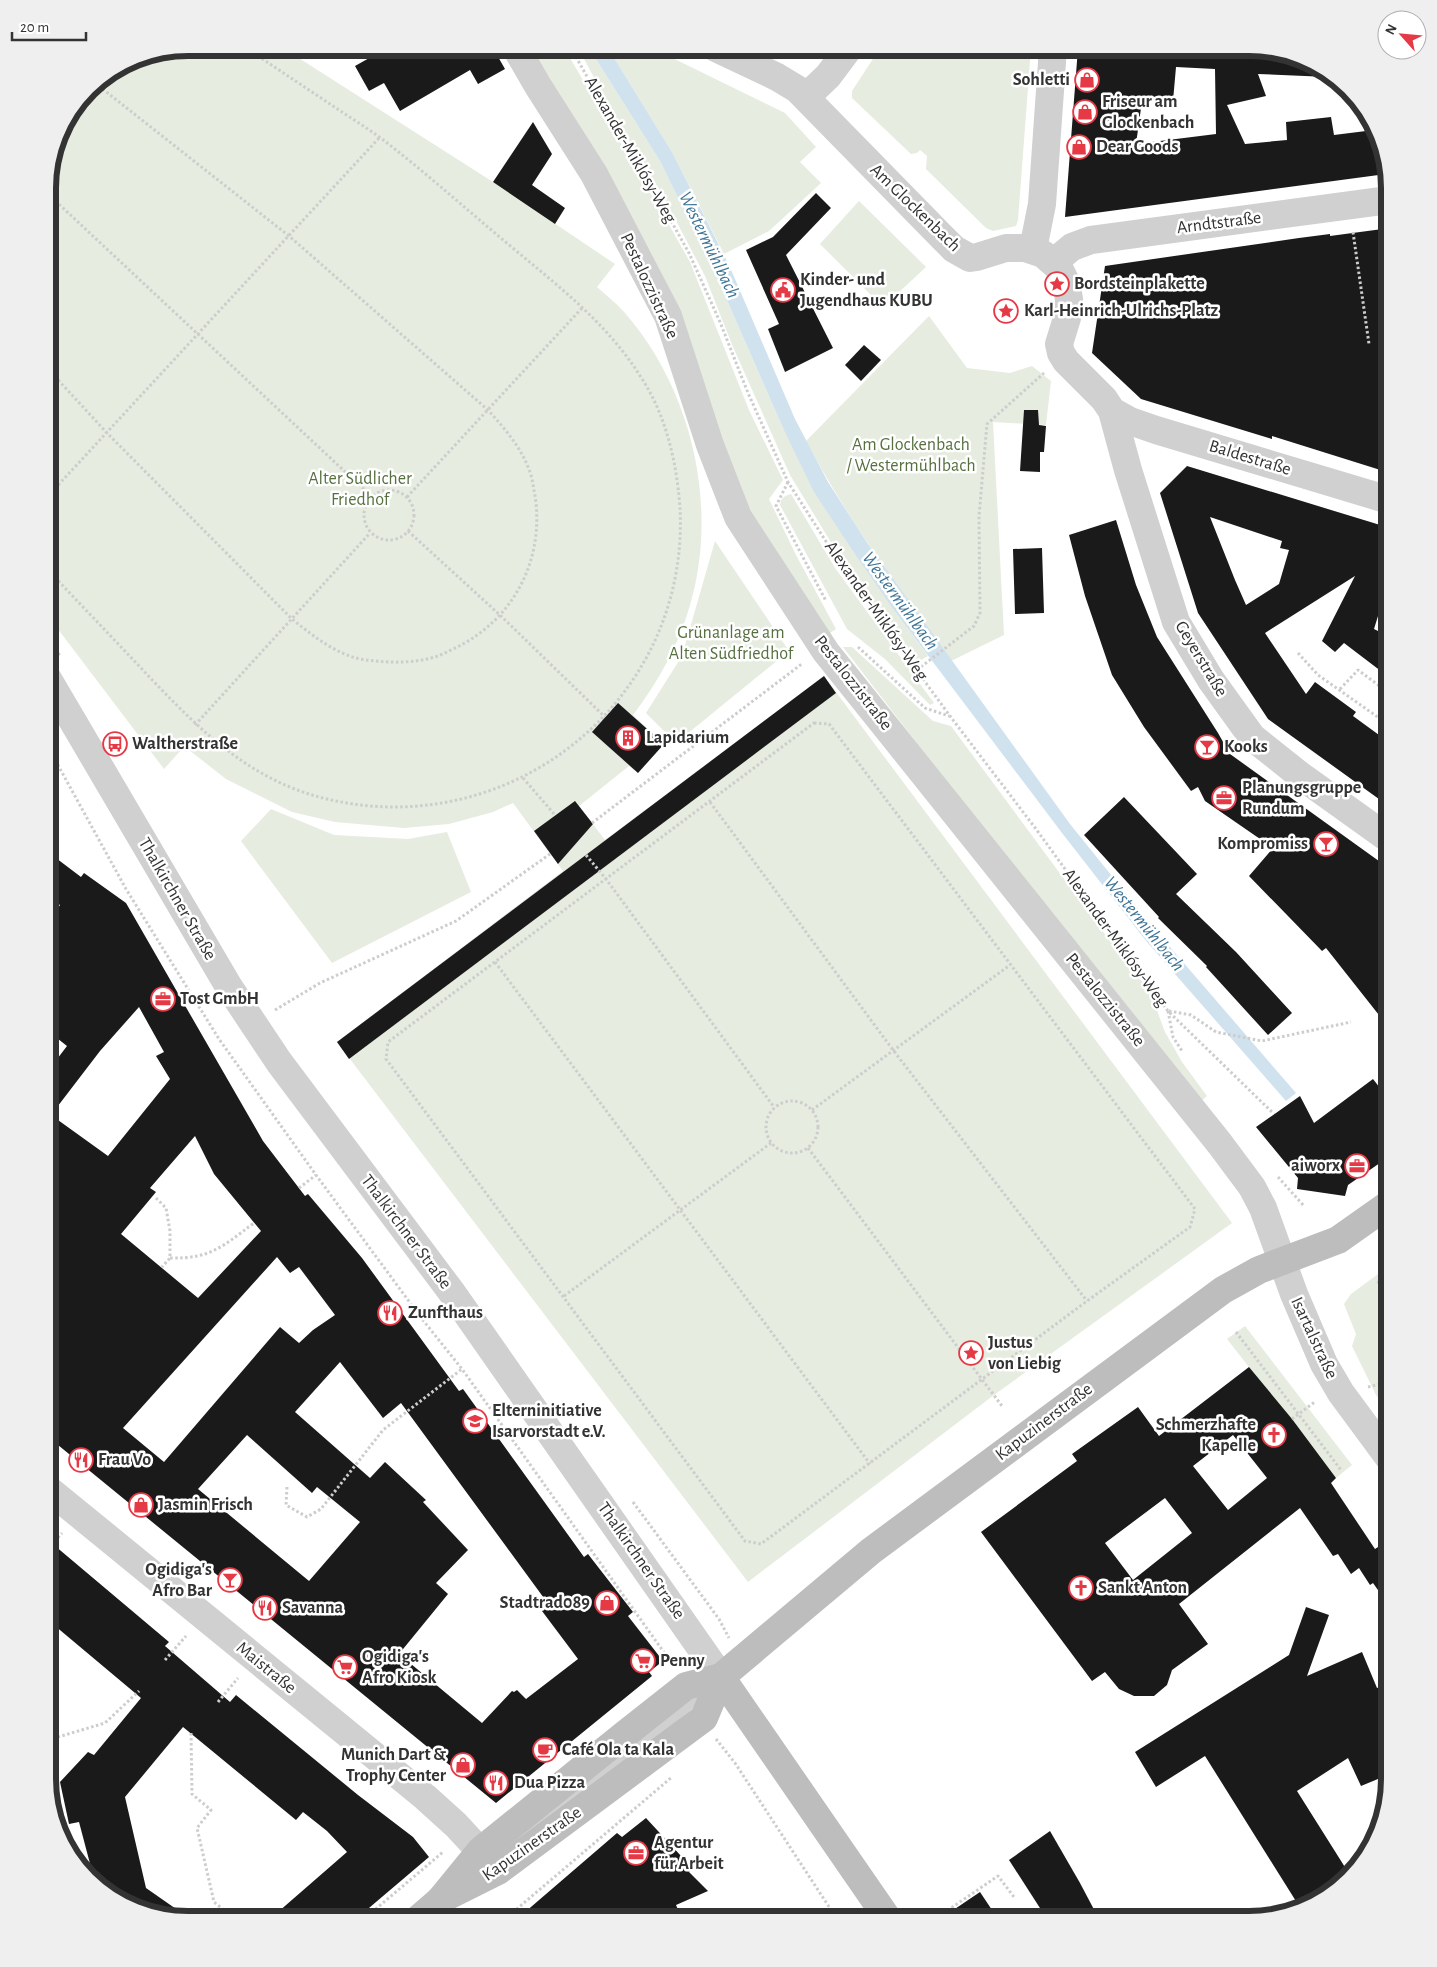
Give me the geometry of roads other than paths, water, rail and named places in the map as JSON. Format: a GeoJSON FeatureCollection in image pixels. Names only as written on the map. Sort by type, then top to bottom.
{"type":"FeatureCollection","features":[{"type":"Feature","properties":{"kind":"main road","name":"Kapuzinerstraße"},"geometry":{"type":"LineString","coordinates":[[428,1910],[440,1900],[480,1851],[686,1686],[721,1677],[871,1551],[1154,1340],[1230,1285],[1253,1273],[1338,1240],[1381,1210]]}},
{"type":"Feature","properties":{"kind":"main road","name":"Kapuzinerstraße"},"geometry":{"type":"LineString","coordinates":[[440,1900],[498,1871],[704,1718],[721,1677]]}},
{"type":"Feature","properties":{"kind":"main road","name":"Thalkirchner Straße"},"geometry":{"type":"LineString","coordinates":[[721,1677],[882,1911]]}},
{"type":"Feature","properties":{"kind":"street","name":"Pestalozzistraße"},"geometry":{"type":"LineString","coordinates":[[521,56],[594,174],[668,316],[710,445],[738,517],[826,652],[1220,1144],[1252,1187],[1263,1208],[1282,1262]]}},
{"type":"Feature","properties":{"kind":"street","name":"Am Glockenbach"},"geometry":{"type":"LineString","coordinates":[[734,57],[782,80],[806,97],[846,140],[958,252],[974,258],[1006,248],[1043,256]]}},
{"type":"Feature","properties":{"kind":"street"},"geometry":{"type":"LineString","coordinates":[[806,97],[828,76],[842,57]]}},
{"type":"Feature","properties":{"kind":"street"},"geometry":{"type":"LineString","coordinates":[[1052,57],[1042,204],[1043,256],[1064,276],[1069,299],[1067,318],[1059,344],[1062,356],[1112,411]]}},
{"type":"Feature","properties":{"kind":"street","name":"Arndtstraße"},"geometry":{"type":"LineString","coordinates":[[1043,256],[1091,240],[1381,201]]}},
{"type":"Feature","properties":{"kind":"street","name":"Baldestraße"},"geometry":{"type":"LineString","coordinates":[[1112,411],[1130,421],[1156,430],[1381,497]]}},
{"type":"Feature","properties":{"kind":"street","name":"Geyerstraße"},"geometry":{"type":"LineString","coordinates":[[1112,411],[1128,470],[1176,622],[1211,680],[1252,737],[1301,776],[1381,833]]}},
{"type":"Feature","properties":{"kind":"street","name":"Thalkirchner Straße"},"geometry":{"type":"LineString","coordinates":[[57,694],[229,987],[253,1024],[294,1084],[453,1294],[721,1677]]}},
{"type":"Feature","properties":{"kind":"street","name":"Isartalstraße"},"geometry":{"type":"LineString","coordinates":[[1282,1262],[1324,1364],[1341,1392],[1381,1446]]}},
{"type":"Feature","properties":{"kind":"street","name":"Maistraße"},"geometry":{"type":"LineString","coordinates":[[56,1496],[425,1797],[456,1825],[480,1851]]}},
{"type":"Feature","properties":{"kind":"water","name":"Westermühlbach"},"geometry":{"type":"Polygon","coordinates":[[[594,56],[613,56],[672,152],[729,265],[795,419],[828,482],[868,544],[1070,824],[1157,932],[1296,1093],[1286,1101],[1147,942],[896,613],[855,554],[814,492],[783,428],[715,273],[660,161],[594,56]]]}},
{"type":"Feature","properties":{"kind":"place","name":"Sohletti"},"geometry":{"type":"Point","coordinates":[1087,80]}},
{"type":"Feature","properties":{"kind":"place","name":"Friseur am Glockenbach"},"geometry":{"type":"Point","coordinates":[1085,112]}},
{"type":"Feature","properties":{"kind":"place","name":"Dear Goods"},"geometry":{"type":"Point","coordinates":[1079,147]}},
{"type":"Feature","properties":{"kind":"place","name":"Bordsteinplakette"},"geometry":{"type":"Point","coordinates":[1057,284]}},
{"type":"Feature","properties":{"kind":"place","name":"Kinder- und Jugendhaus KUBU"},"geometry":{"type":"Point","coordinates":[783,290]}},
{"type":"Feature","properties":{"kind":"place","name":"Karl-Heinrich-Ulrichs-Platz"},"geometry":{"type":"Point","coordinates":[1006,311]}},
{"type":"Feature","properties":{"kind":"place","name":"Lapidarium"},"geometry":{"type":"Point","coordinates":[628,738]}},
{"type":"Feature","properties":{"kind":"place","name":"Waltherstraße"},"geometry":{"type":"Point","coordinates":[115,744]}},
{"type":"Feature","properties":{"kind":"place","name":"Kooks"},"geometry":{"type":"Point","coordinates":[1207,747]}},
{"type":"Feature","properties":{"kind":"place","name":"Planungsgruppe Rundum"},"geometry":{"type":"Point","coordinates":[1224,798]}},
{"type":"Feature","properties":{"kind":"place","name":"Kompromiss"},"geometry":{"type":"Point","coordinates":[1326,844]}},
{"type":"Feature","properties":{"kind":"place","name":"Tost GmbH"},"geometry":{"type":"Point","coordinates":[163,999]}},
{"type":"Feature","properties":{"kind":"place","name":"aiworx"},"geometry":{"type":"Point","coordinates":[1357,1166]}},
{"type":"Feature","properties":{"kind":"place","name":"Zunfthaus"},"geometry":{"type":"Point","coordinates":[390,1313]}},
{"type":"Feature","properties":{"kind":"place","name":"Justus von Liebig"},"geometry":{"type":"Point","coordinates":[971,1353]}},
{"type":"Feature","properties":{"kind":"place","name":"Elterninitiative Isarvorstadt e.V."},"geometry":{"type":"Point","coordinates":[475,1421]}},
{"type":"Feature","properties":{"kind":"place","name":"Schmerzhafte Kapelle"},"geometry":{"type":"Point","coordinates":[1274,1435]}},
{"type":"Feature","properties":{"kind":"place","name":"Frau Vo"},"geometry":{"type":"Point","coordinates":[81,1460]}},
{"type":"Feature","properties":{"kind":"place","name":"Jasmin Frisch"},"geometry":{"type":"Point","coordinates":[141,1505]}},
{"type":"Feature","properties":{"kind":"place","name":"Ogidiga's Afro Bar"},"geometry":{"type":"Point","coordinates":[230,1580]}},
{"type":"Feature","properties":{"kind":"place","name":"Sankt Anton"},"geometry":{"type":"Point","coordinates":[1081,1588]}},
{"type":"Feature","properties":{"kind":"place","name":"Stadtrad089"},"geometry":{"type":"Point","coordinates":[607,1603]}},
{"type":"Feature","properties":{"kind":"place","name":"Savanna"},"geometry":{"type":"Point","coordinates":[265,1608]}},
{"type":"Feature","properties":{"kind":"place","name":"Penny"},"geometry":{"type":"Point","coordinates":[643,1661]}},
{"type":"Feature","properties":{"kind":"place","name":"Ogidiga's Afro Kiosk"},"geometry":{"type":"Point","coordinates":[345,1667]}},
{"type":"Feature","properties":{"kind":"place","name":"Café Ola ta Kala"},"geometry":{"type":"Point","coordinates":[545,1750]}},
{"type":"Feature","properties":{"kind":"place","name":"Munich Dart & Trophy Center"},"geometry":{"type":"Point","coordinates":[463,1765]}},
{"type":"Feature","properties":{"kind":"place","name":"Dua Pizza"},"geometry":{"type":"Point","coordinates":[496,1783]}},
{"type":"Feature","properties":{"kind":"place","name":"Agentur für Arbeit"},"geometry":{"type":"Point","coordinates":[636,1853]}},
{"type":"Feature","properties":{"kind":"park label","name":"Am Glockenbach / Westermühlbach"},"geometry":{"type":"Point","coordinates":[911,455]}},
{"type":"Feature","properties":{"kind":"park label","name":"Alter Südlicher Friedhof"},"geometry":{"type":"Point","coordinates":[360,489]}},
{"type":"Feature","properties":{"kind":"park label","name":"Grünanlage am Alten Südfriedhof"},"geometry":{"type":"Point","coordinates":[731,643]}}]}
